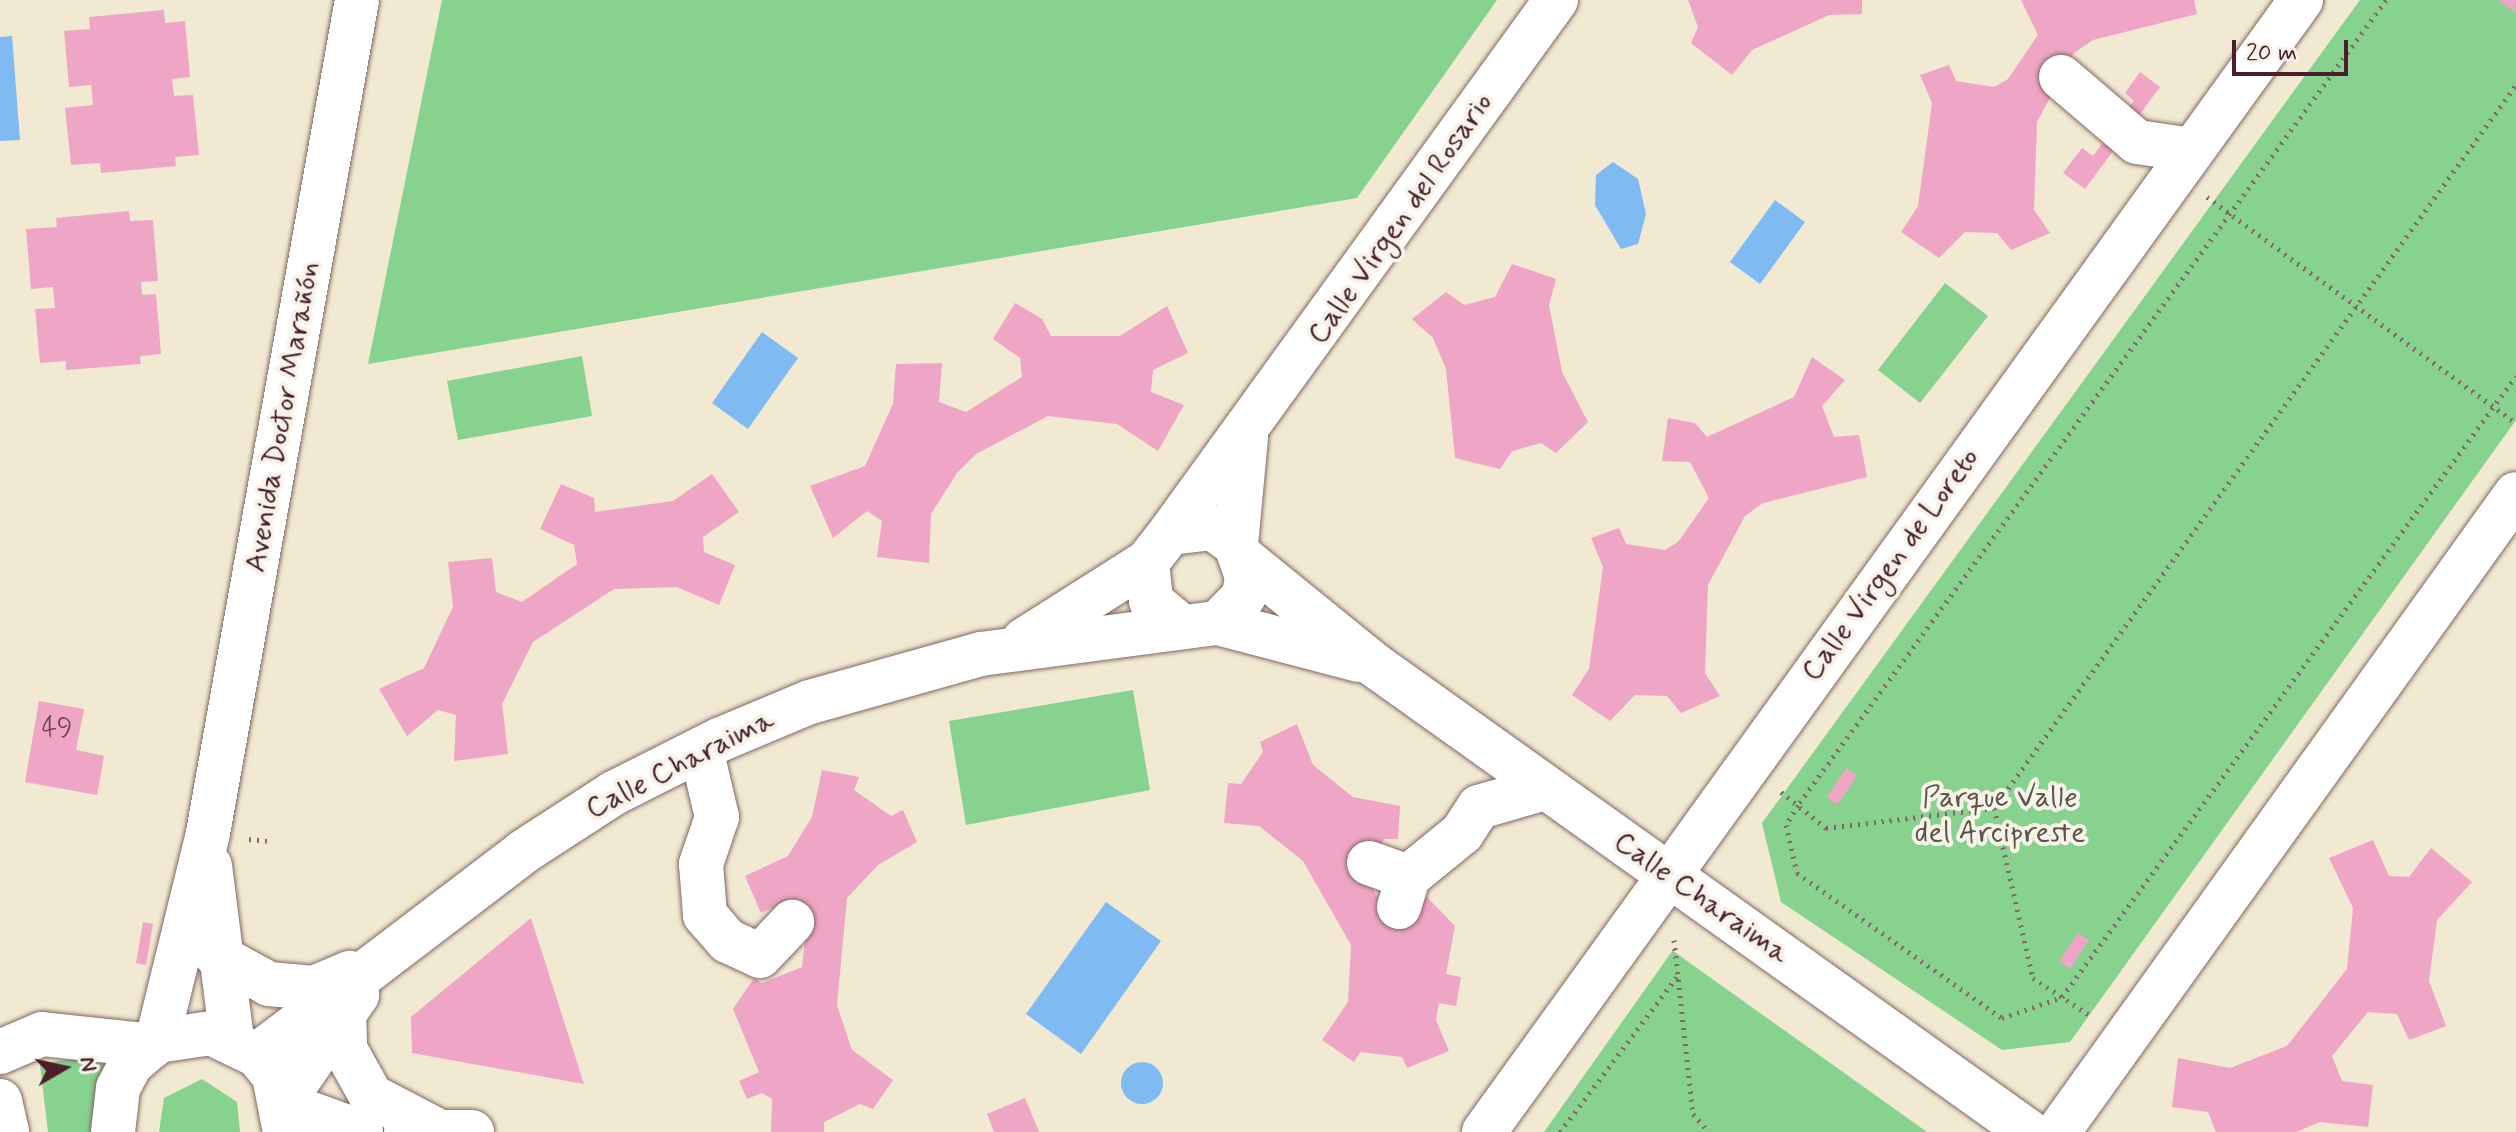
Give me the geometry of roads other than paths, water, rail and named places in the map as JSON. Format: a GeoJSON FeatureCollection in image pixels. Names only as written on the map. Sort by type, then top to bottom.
{"type":"FeatureCollection","features":[{"type":"Feature","properties":{"kind":"street","name":"Avenida Doctor Marañón"},"geometry":{"type":"LineString","coordinates":[[284,1113],[244,1047],[216,955],[226,836],[357,0]]}},
{"type":"Feature","properties":{"kind":"street","name":"Calle Virgen del Rosario"},"geometry":{"type":"LineString","coordinates":[[1158,547],[1246,437],[1556,0]]}},
{"type":"Feature","properties":{"kind":"street","name":"Calle Virgen de Loreto"},"geometry":{"type":"LineString","coordinates":[[1484,1132],[2301,0]]}},
{"type":"Feature","properties":{"kind":"street"},"geometry":{"type":"LineString","coordinates":[[2162,191],[2054,89],[2137,142],[2192,150]]}},
{"type":"Feature","properties":{"kind":"street"},"geometry":{"type":"LineString","coordinates":[[1199,624],[1244,596],[1240,552],[1246,437]]}},
{"type":"Feature","properties":{"kind":"street"},"geometry":{"type":"LineString","coordinates":[[2058,1132],[2516,494]]}},
{"type":"Feature","properties":{"kind":"street","name":"Calle Charaima"},"geometry":{"type":"LineString","coordinates":[[1014,646],[1158,547],[1213,528],[1373,664],[2029,1132]]}},
{"type":"Feature","properties":{"kind":"street","name":"Calle Charaima"},"geometry":{"type":"LineString","coordinates":[[1158,547],[1151,601],[1199,624],[1373,664]]}},
{"type":"Feature","properties":{"kind":"street","name":"Calle Charaima"},"geometry":{"type":"LineString","coordinates":[[244,1047],[382,959],[523,852],[701,749],[885,677],[1014,646],[1199,624]]}},
{"type":"Feature","properties":{"kind":"street"},"geometry":{"type":"LineString","coordinates":[[701,749],[717,817],[701,864],[701,903],[713,929],[768,967],[792,922]]}},
{"type":"Feature","properties":{"kind":"street"},"geometry":{"type":"LineString","coordinates":[[1392,882],[1462,833],[1479,807],[1545,788]]}},
{"type":"Feature","properties":{"kind":"street","name":"Avenida Doctor Marañón"},"geometry":{"type":"LineString","coordinates":[[113,1132],[118,1088],[154,1044],[226,836]]}},
{"type":"Feature","properties":{"kind":"street","name":"Calle Charaima"},"geometry":{"type":"LineString","coordinates":[[216,955],[269,984],[314,988],[382,959]]}},
{"type":"Feature","properties":{"kind":"street","name":"Calle Charaima"},"geometry":{"type":"LineString","coordinates":[[284,1113],[344,1013],[382,959]]}},
{"type":"Feature","properties":{"kind":"street"},"geometry":{"type":"LineString","coordinates":[[344,1013],[345,1049],[371,1096],[435,1131]]}},
{"type":"Feature","properties":{"kind":"street"},"geometry":{"type":"LineString","coordinates":[[0,1052],[42,1034],[154,1044],[188,1033],[244,1047]]}},
{"type":"Feature","properties":{"kind":"street"},"geometry":{"type":"LineString","coordinates":[[0,1101],[7,1132]]}},
{"type":"Feature","properties":{"kind":"street"},"geometry":{"type":"LineString","coordinates":[[284,1113],[361,1132]]}},
{"type":"Feature","properties":{"kind":"water"},"geometry":{"type":"Polygon","coordinates":[[[12,36],[20,140],[0,141],[0,37],[12,36]]]}},
{"type":"Feature","properties":{"kind":"water"},"geometry":{"type":"Polygon","coordinates":[[[1613,162],[1638,179],[1646,214],[1638,244],[1621,249],[1595,205],[1596,175],[1613,162]]]}},
{"type":"Feature","properties":{"kind":"water"},"geometry":{"type":"Polygon","coordinates":[[[1775,200],[1805,222],[1760,284],[1730,262],[1775,200]]]}},
{"type":"Feature","properties":{"kind":"water"},"geometry":{"type":"Polygon","coordinates":[[[762,332],[798,358],[748,429],[712,403],[762,332]]]}},
{"type":"Feature","properties":{"kind":"water"},"geometry":{"type":"Polygon","coordinates":[[[1106,902],[1161,941],[1081,1054],[1026,1014],[1106,902]]]}},
{"type":"Feature","properties":{"kind":"water"},"geometry":{"type":"Polygon","coordinates":[[[1142,1062],[1157,1068],[1163,1083],[1157,1098],[1142,1104],[1127,1098],[1121,1083],[1127,1068],[1142,1062]]]}},
{"type":"Feature","properties":{"kind":"park label","name":"Parque Valle del Arcipreste"},"geometry":{"type":"Point","coordinates":[2000,815]}}]}
